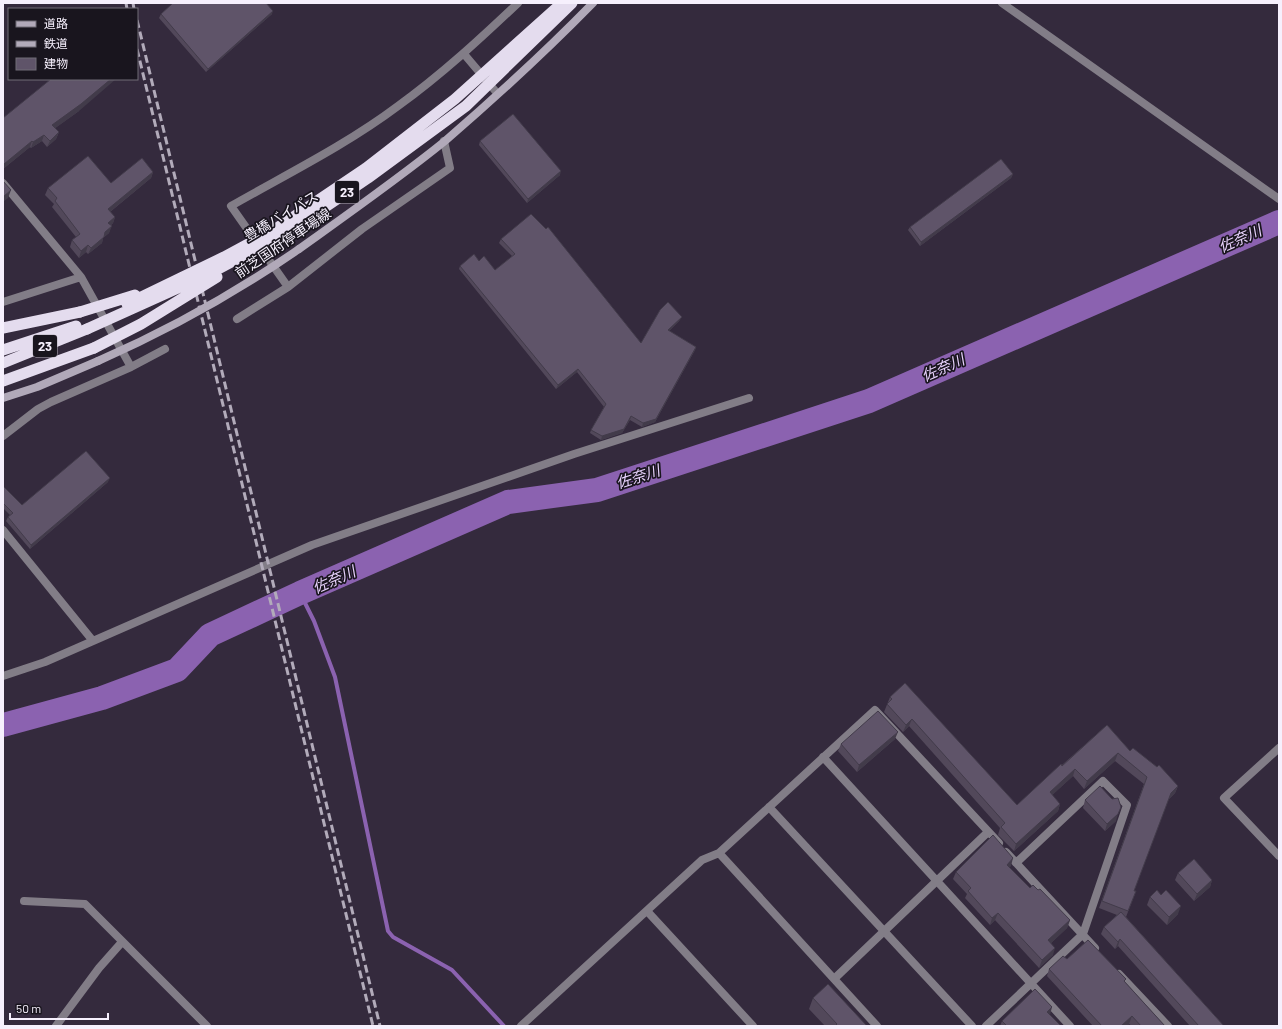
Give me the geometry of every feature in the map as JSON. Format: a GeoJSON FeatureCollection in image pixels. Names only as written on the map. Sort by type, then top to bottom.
{"type":"FeatureCollection","features":[{"type":"Feature","properties":{"kind":"highway","name":"豊橋バイパス"},"geometry":{"type":"LineString","coordinates":[[3,350],[86,326],[169,285],[274,230],[366,168],[455,99],[562,3]]}},
{"type":"Feature","properties":{"kind":"highway","name":"豊橋バイパス"},"geometry":{"type":"LineString","coordinates":[[3,362],[209,274],[272,240],[368,178],[466,106],[572,3]]}},
{"type":"Feature","properties":{"kind":"highway"},"geometry":{"type":"LineString","coordinates":[[3,382],[94,348],[141,324],[178,302],[272,240]]}},
{"type":"Feature","properties":{"kind":"highway"},"geometry":{"type":"LineString","coordinates":[[3,328],[80,312],[169,285]]}},
{"type":"Feature","properties":{"kind":"main road","name":"前芝国府停車場線"},"geometry":{"type":"LineString","coordinates":[[3,398],[37,387],[151,337],[204,310],[257,278],[350,213],[444,141],[551,46],[593,3]]}},
{"type":"Feature","properties":{"kind":"street"},"geometry":{"type":"LineString","coordinates":[[288,288],[231,206],[336,146],[397,107],[464,54],[518,3]]}},
{"type":"Feature","properties":{"kind":"street"},"geometry":{"type":"LineString","coordinates":[[1002,3],[1279,199]]}},
{"type":"Feature","properties":{"kind":"street"},"geometry":{"type":"LineString","coordinates":[[464,54],[497,93]]}},
{"type":"Feature","properties":{"kind":"street"},"geometry":{"type":"LineString","coordinates":[[237,319],[288,288],[362,229],[450,168],[444,141]]}},
{"type":"Feature","properties":{"kind":"street"},"geometry":{"type":"LineString","coordinates":[[3,183],[81,277],[131,367]]}},
{"type":"Feature","properties":{"kind":"street"},"geometry":{"type":"LineString","coordinates":[[3,302],[81,277]]}},
{"type":"Feature","properties":{"kind":"street"},"geometry":{"type":"LineString","coordinates":[[3,436],[38,409],[51,402],[131,367],[165,349]]}},
{"type":"Feature","properties":{"kind":"street"},"geometry":{"type":"LineString","coordinates":[[3,676],[46,662],[312,545],[574,454],[749,398]]}},
{"type":"Feature","properties":{"kind":"street"},"geometry":{"type":"LineString","coordinates":[[3,530],[93,641]]}},
{"type":"Feature","properties":{"kind":"street"},"geometry":{"type":"LineString","coordinates":[[521,1026],[702,860],[719,853],[875,710],[1104,957]]}},
{"type":"Feature","properties":{"kind":"street"},"geometry":{"type":"LineString","coordinates":[[1279,748],[1224,798],[1279,856]]}},
{"type":"Feature","properties":{"kind":"street"},"geometry":{"type":"LineString","coordinates":[[823,757],[1070,1026]]}},
{"type":"Feature","properties":{"kind":"street"},"geometry":{"type":"LineString","coordinates":[[986,1026],[1083,934],[1127,805],[1103,782],[1016,862]]}},
{"type":"Feature","properties":{"kind":"street"},"geometry":{"type":"LineString","coordinates":[[770,806],[972,1026]]}},
{"type":"Feature","properties":{"kind":"street"},"geometry":{"type":"LineString","coordinates":[[834,979],[988,832]]}},
{"type":"Feature","properties":{"kind":"street"},"geometry":{"type":"LineString","coordinates":[[719,853],[877,1026]]}},
{"type":"Feature","properties":{"kind":"street"},"geometry":{"type":"LineString","coordinates":[[24,901],[85,904],[207,1026]]}},
{"type":"Feature","properties":{"kind":"street"},"geometry":{"type":"LineString","coordinates":[[647,911],[753,1026]]}},
{"type":"Feature","properties":{"kind":"street"},"geometry":{"type":"LineString","coordinates":[[56,1026],[100,968],[122,942]]}},
{"type":"Feature","properties":{"kind":"street"},"geometry":{"type":"LineString","coordinates":[[1114,969],[1168,1026]]}},
{"type":"Feature","properties":{"kind":"building"},"geometry":{"type":"Polygon","coordinates":[[[173,3],[266,3],[273,11],[208,69],[161,14],[173,3]]]}},
{"type":"Feature","properties":{"kind":"building"},"geometry":{"type":"Polygon","coordinates":[[[50,80],[110,80],[81,104],[52,125],[59,132],[50,141],[44,135],[33,142],[32,141],[4,164],[3,118],[50,80]]]}},
{"type":"Feature","properties":{"kind":"building"},"geometry":{"type":"Polygon","coordinates":[[[513,114],[561,171],[528,199],[480,141],[513,114]]]}},
{"type":"Feature","properties":{"kind":"building"},"geometry":{"type":"Polygon","coordinates":[[[88,156],[111,183],[142,158],[153,172],[108,209],[115,217],[108,223],[112,226],[105,232],[104,237],[91,248],[88,245],[81,251],[72,240],[80,234],[55,201],[57,198],[48,188],[88,156]]]}},
{"type":"Feature","properties":{"kind":"building"},"geometry":{"type":"Polygon","coordinates":[[[1001,159],[1013,174],[921,242],[910,227],[1001,159]]]}},
{"type":"Feature","properties":{"kind":"building"},"geometry":{"type":"Polygon","coordinates":[[[3,181],[11,190],[3,197],[3,181]]]}},
{"type":"Feature","properties":{"kind":"building"},"geometry":{"type":"Polygon","coordinates":[[[531,214],[546,229],[548,227],[641,343],[660,310],[668,302],[682,317],[668,330],[696,347],[656,419],[643,423],[631,416],[624,429],[602,436],[591,430],[606,404],[578,369],[558,385],[460,266],[474,254],[479,261],[484,256],[495,270],[515,254],[501,239],[531,214]]]}},
{"type":"Feature","properties":{"kind":"building"},"geometry":{"type":"Polygon","coordinates":[[[86,451],[110,478],[31,545],[8,517],[13,513],[3,503],[3,486],[22,505],[86,451]]]}},
{"type":"Feature","properties":{"kind":"building"},"geometry":{"type":"Polygon","coordinates":[[[905,683],[1017,805],[1061,764],[1062,766],[1107,725],[1130,751],[1133,748],[1157,767],[1159,765],[1178,786],[1171,793],[1134,891],[1136,891],[1128,911],[1102,901],[1147,777],[1118,753],[1087,781],[1075,769],[1050,792],[1060,804],[1016,844],[1001,827],[1005,823],[912,719],[906,725],[887,704],[892,699],[890,697],[905,683]]]}},
{"type":"Feature","properties":{"kind":"building"},"geometry":{"type":"Polygon","coordinates":[[[878,711],[898,732],[859,765],[841,744],[878,711]]]}},
{"type":"Feature","properties":{"kind":"building"},"geometry":{"type":"Polygon","coordinates":[[[1100,786],[1112,799],[1118,798],[1121,807],[1118,814],[1107,824],[1085,800],[1100,786]]]}},
{"type":"Feature","properties":{"kind":"building"},"geometry":{"type":"Polygon","coordinates":[[[993,835],[1013,858],[1007,865],[1030,888],[1033,885],[1038,890],[1040,889],[1070,920],[1048,940],[1055,948],[1042,960],[998,913],[992,918],[968,891],[971,888],[956,872],[993,835]]]}},
{"type":"Feature","properties":{"kind":"building"},"geometry":{"type":"Polygon","coordinates":[[[1194,859],[1212,880],[1197,894],[1178,873],[1194,859]]]}},
{"type":"Feature","properties":{"kind":"building"},"geometry":{"type":"Polygon","coordinates":[[[1157,890],[1161,895],[1166,890],[1181,906],[1169,917],[1150,897],[1157,890]]]}},
{"type":"Feature","properties":{"kind":"building"},"geometry":{"type":"Polygon","coordinates":[[[1121,912],[1224,1026],[1199,1026],[1120,939],[1118,942],[1104,927],[1121,912]]]}},
{"type":"Feature","properties":{"kind":"building"},"geometry":{"type":"Polygon","coordinates":[[[1088,940],[1126,979],[1124,981],[1165,1026],[1141,1026],[1132,1016],[1121,1026],[1102,1026],[1049,969],[1063,956],[1067,959],[1088,940]]]}},
{"type":"Feature","properties":{"kind":"building"},"geometry":{"type":"Polygon","coordinates":[[[828,984],[867,1026],[835,1026],[837,1024],[813,998],[828,984]]]}},
{"type":"Feature","properties":{"kind":"building"},"geometry":{"type":"Polygon","coordinates":[[[1035,989],[1052,1007],[1047,1012],[1061,1026],[1007,1026],[1002,1021],[1035,989]]]}},
{"type":"Feature","properties":{"kind":"waterway","name":"佐奈川"},"geometry":{"type":"LineString","coordinates":[[3,725],[102,698],[177,670],[210,635],[300,593],[508,502],[597,490],[869,401],[1279,222]]}},
{"type":"Feature","properties":{"kind":"waterway"},"geometry":{"type":"LineString","coordinates":[[300,593],[314,621],[335,677],[388,931],[393,937],[452,970],[504,1026]]}},
{"type":"Feature","properties":{"kind":"railway"},"geometry":{"type":"LineString","coordinates":[[126,3],[127,8]]}},
{"type":"Feature","properties":{"kind":"railway"},"geometry":{"type":"LineString","coordinates":[[133,3],[134,8]]}},
{"type":"Feature","properties":{"kind":"railway"},"geometry":{"type":"LineString","coordinates":[[138,24],[380,1026]]}},
{"type":"Feature","properties":{"kind":"railway"},"geometry":{"type":"LineString","coordinates":[[138,53],[373,1026]]}}]}
